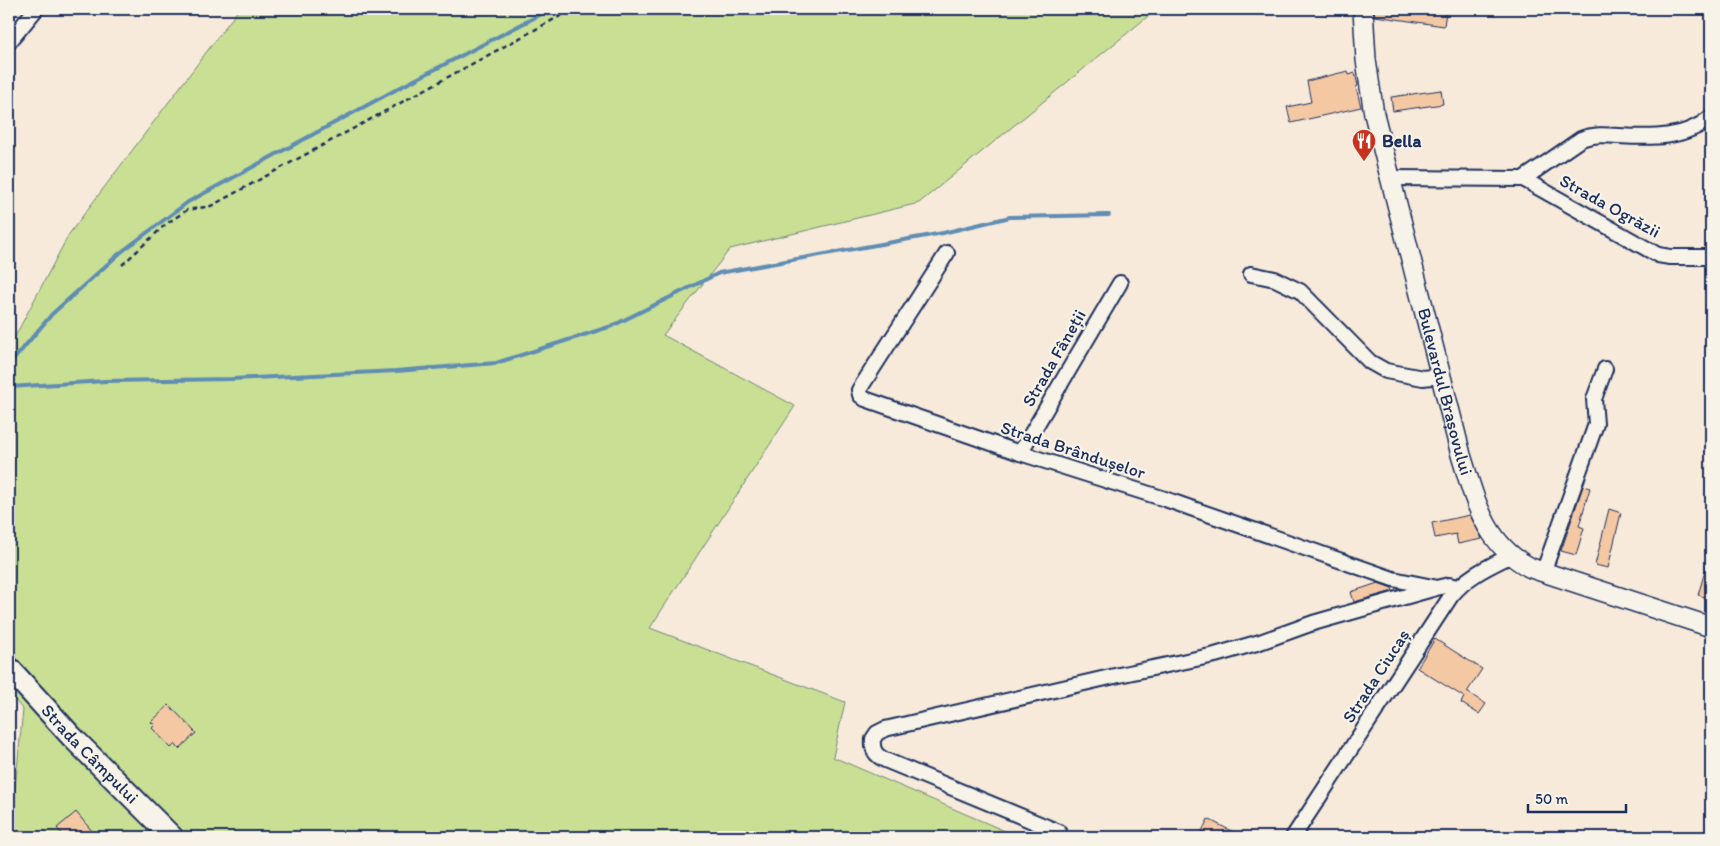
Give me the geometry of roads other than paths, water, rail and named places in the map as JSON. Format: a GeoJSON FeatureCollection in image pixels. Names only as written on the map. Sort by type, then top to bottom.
{"type":"FeatureCollection","features":[{"type":"Feature","properties":{"kind":"main road","name":"Bulevardul Brașovului"},"geometry":{"type":"LineString","coordinates":[[1363,9],[1374,114],[1440,376],[1469,481],[1476,502],[1490,532],[1499,545],[1522,564],[1543,573],[1689,618],[1711,627]]}},
{"type":"Feature","properties":{"kind":"main road","name":"Strada Câmpului"},"geometry":{"type":"LineString","coordinates":[[9,668],[72,736],[172,837]]}},
{"type":"Feature","properties":{"kind":"street"},"geometry":{"type":"LineString","coordinates":[[9,42],[36,9]]}},
{"type":"Feature","properties":{"kind":"street"},"geometry":{"type":"LineString","coordinates":[[1390,178],[1523,179],[1588,136],[1642,137],[1682,134],[1702,125],[1711,117]]}},
{"type":"Feature","properties":{"kind":"street","name":"Strada Ogrăzii"},"geometry":{"type":"LineString","coordinates":[[1523,179],[1658,255],[1670,257],[1711,257]]}},
{"type":"Feature","properties":{"kind":"street","name":"Strada Brândușelor"},"geometry":{"type":"LineString","coordinates":[[947,253],[860,390],[860,395],[865,399],[1020,453],[1165,499],[1393,579],[1436,588]]}},
{"type":"Feature","properties":{"kind":"street"},"geometry":{"type":"LineString","coordinates":[[1251,274],[1276,279],[1300,291],[1370,362],[1386,371],[1423,378],[1440,376]]}},
{"type":"Feature","properties":{"kind":"street","name":"Strada Fâneții"},"geometry":{"type":"LineString","coordinates":[[1020,453],[1120,283]]}},
{"type":"Feature","properties":{"kind":"street"},"geometry":{"type":"LineString","coordinates":[[1543,573],[1596,424],[1594,399],[1605,369]]}},
{"type":"Feature","properties":{"kind":"street","name":"Strada Ciucaș"},"geometry":{"type":"LineString","coordinates":[[1293,837],[1458,587],[1480,571],[1510,556]]}},
{"type":"Feature","properties":{"kind":"street","name":"Strada Brândușelor"},"geometry":{"type":"LineString","coordinates":[[1058,832],[878,757],[874,752],[872,739],[877,733],[885,729],[1092,681],[1215,655],[1260,642],[1313,623],[1436,588],[1449,585],[1458,587]]}},
{"type":"Feature","properties":{"kind":"waterway"},"geometry":{"type":"LineString","coordinates":[[9,365],[52,314],[120,253],[188,202],[399,88],[551,9]]}},
{"type":"Feature","properties":{"kind":"waterway"},"geometry":{"type":"LineString","coordinates":[[9,387],[105,381],[232,379],[396,371],[496,363],[612,326],[719,273],[943,233],[1010,217],[1109,215]]}},
{"type":"Feature","properties":{"kind":"place","name":"Bella"},"geometry":{"type":"Point","coordinates":[1364,162]}}]}
